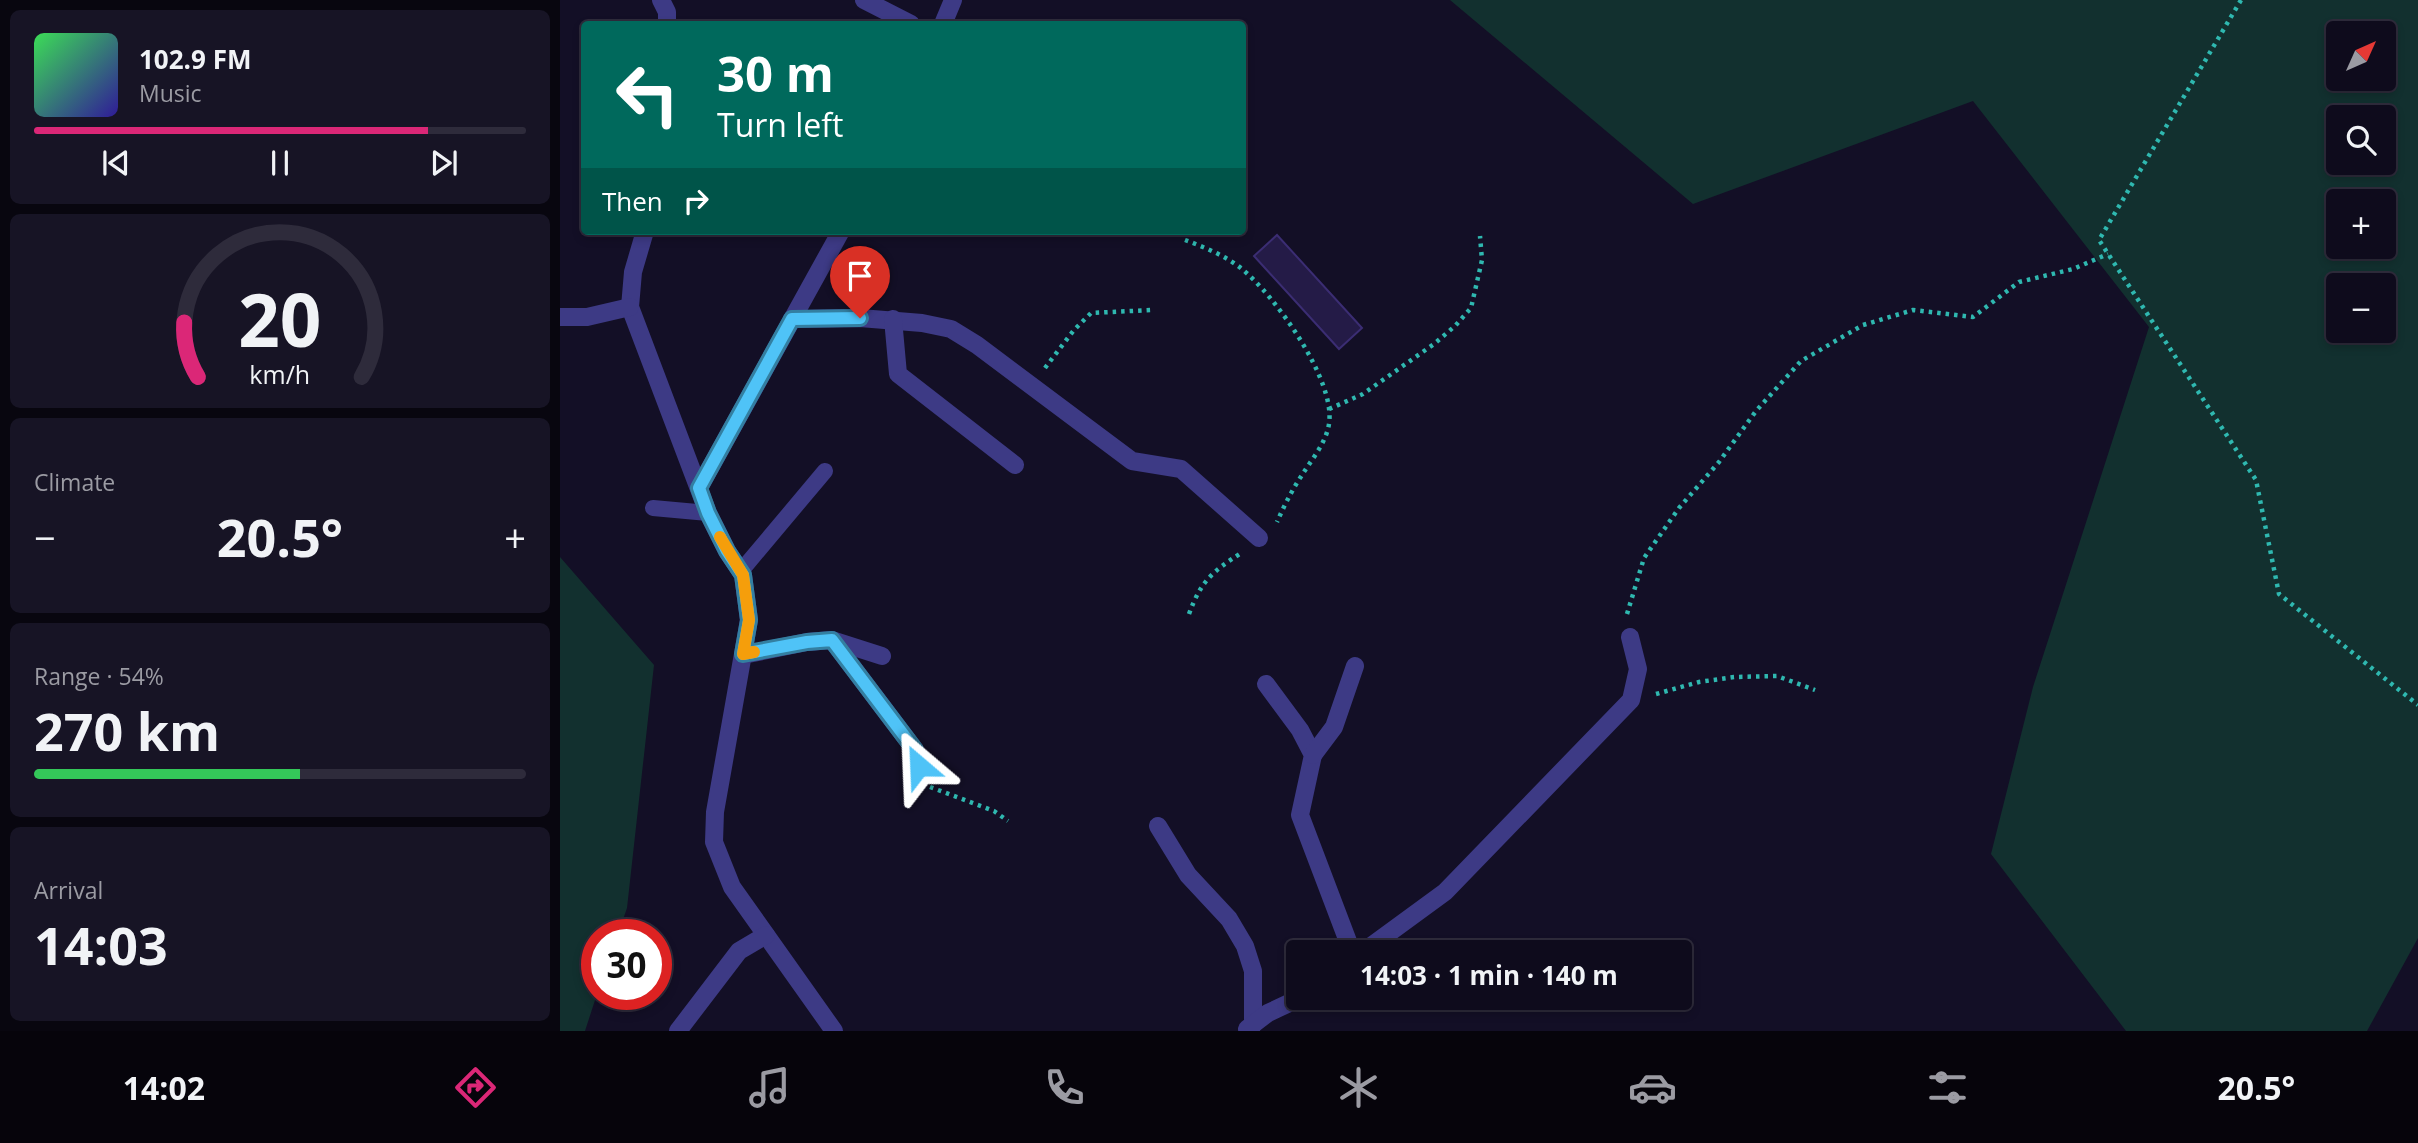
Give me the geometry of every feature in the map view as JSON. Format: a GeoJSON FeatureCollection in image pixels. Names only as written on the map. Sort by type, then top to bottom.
{"type":"FeatureCollection","features":[{"type":"Feature","properties":{"kind":"street"},"geometry":{"type":"LineString","coordinates":[[661,0],[667,12],[667,21]]}},
{"type":"Feature","properties":{"kind":"street"},"geometry":{"type":"LineString","coordinates":[[864,0],[905,21]]}},
{"type":"Feature","properties":{"kind":"street"},"geometry":{"type":"LineString","coordinates":[[944,21],[953,0]]}},
{"type":"Feature","properties":{"kind":"street"},"geometry":{"type":"LineString","coordinates":[[644,235],[633,272],[630,307],[708,513],[727,551],[741,571],[747,596],[749,620],[715,812],[714,842],[732,887],[834,1031]]}},
{"type":"Feature","properties":{"kind":"street"},"geometry":{"type":"LineString","coordinates":[[699,488],[839,235]]}},
{"type":"Feature","properties":{"kind":"street"},"geometry":{"type":"LineString","coordinates":[[560,317],[587,317],[630,307]]}},
{"type":"Feature","properties":{"kind":"street"},"geometry":{"type":"LineString","coordinates":[[792,319],[893,319],[951,329],[977,345],[1132,461],[1181,469],[1259,538]]}},
{"type":"Feature","properties":{"kind":"street"},"geometry":{"type":"LineString","coordinates":[[893,319],[898,374],[1015,465]]}},
{"type":"Feature","properties":{"kind":"street"},"geometry":{"type":"LineString","coordinates":[[1379,940],[1445,892],[1631,700],[1638,669],[1630,637]]}},
{"type":"Feature","properties":{"kind":"street"},"geometry":{"type":"LineString","coordinates":[[743,654],[832,640],[882,656]]}},
{"type":"Feature","properties":{"kind":"street"},"geometry":{"type":"LineString","coordinates":[[832,640],[915,750],[919,766]]}},
{"type":"Feature","properties":{"kind":"street"},"geometry":{"type":"LineString","coordinates":[[1347,940],[1300,815],[1314,755],[1334,727],[1355,666]]}},
{"type":"Feature","properties":{"kind":"street"},"geometry":{"type":"LineString","coordinates":[[1266,684],[1300,730],[1314,755]]}},
{"type":"Feature","properties":{"kind":"street"},"geometry":{"type":"LineString","coordinates":[[1158,826],[1188,876],[1229,919],[1245,946],[1253,971],[1248,1028]]}},
{"type":"Feature","properties":{"kind":"street"},"geometry":{"type":"LineString","coordinates":[[678,1031],[739,951],[766,935]]}},
{"type":"Feature","properties":{"kind":"street"},"geometry":{"type":"LineString","coordinates":[[1248,1028],[1268,1013],[1286,1005]]}},
{"type":"Feature","properties":{"kind":"lane"},"geometry":{"type":"LineString","coordinates":[[741,571],[825,471]]}},
{"type":"Feature","properties":{"kind":"lane"},"geometry":{"type":"LineString","coordinates":[[653,508],[708,513]]}},
{"type":"Feature","properties":{"kind":"path"},"geometry":{"type":"LineString","coordinates":[[2241,0],[2099,240],[2256,480],[2279,594],[2418,705]]}},
{"type":"Feature","properties":{"kind":"path"},"geometry":{"type":"LineString","coordinates":[[1329,409],[1363,394],[1434,344],[1471,308],[1482,260],[1480,236]]}},
{"type":"Feature","properties":{"kind":"path"},"geometry":{"type":"LineString","coordinates":[[1185,240],[1203,246],[1241,268],[1252,279],[1306,348],[1325,390],[1329,409],[1329,424],[1323,443],[1296,484],[1276,524],[1247,550],[1216,569],[1203,584],[1189,614]]}},
{"type":"Feature","properties":{"kind":"path"},"geometry":{"type":"LineString","coordinates":[[1630,637],[1627,617],[1644,558],[1679,508],[1719,462],[1756,411],[1801,361],[1863,326],[1913,310],[1973,317],[2019,282],[2073,269],[2108,254]]}},
{"type":"Feature","properties":{"kind":"path"},"geometry":{"type":"LineString","coordinates":[[1033,386],[1074,330],[1091,313],[1152,310]]}},
{"type":"Feature","properties":{"kind":"path"},"geometry":{"type":"LineString","coordinates":[[1631,700],[1699,682],[1734,677],[1777,676],[1815,690]]}},
{"type":"Feature","properties":{"kind":"path"},"geometry":{"type":"LineString","coordinates":[[919,766],[918,783],[994,811],[1008,821]]}},
{"type":"Feature","properties":{"kind":"green space"},"geometry":{"type":"Polygon","coordinates":[[[1450,0],[2418,0],[2418,938],[2367,1031],[2126,1031],[1991,854],[2033,687],[2149,327],[1973,101],[1693,204],[1450,0]]]}},
{"type":"Feature","properties":{"kind":"green space"},"geometry":{"type":"Polygon","coordinates":[[[560,557],[654,665],[627,908],[623,919],[581,919],[581,1010],[592,1010],[585,1031],[560,1031],[560,557]]]}},
{"type":"Feature","properties":{"kind":"building"},"geometry":{"type":"Polygon","coordinates":[[[1277,235],[1362,328],[1339,349],[1254,256],[1277,235]]]}},
{"type":"Feature","properties":{"kind":"slow traffic"},"geometry":{"type":"LineString","coordinates":[[720,537],[743,575],[749,620],[743,654],[754,652]]}},
{"type":"Feature","properties":{"kind":"route"},"geometry":{"type":"LineString","coordinates":[[860,318],[792,319],[699,488],[727,551],[743,575],[749,620],[743,654],[832,640],[915,750],[919,766]]}}]}
